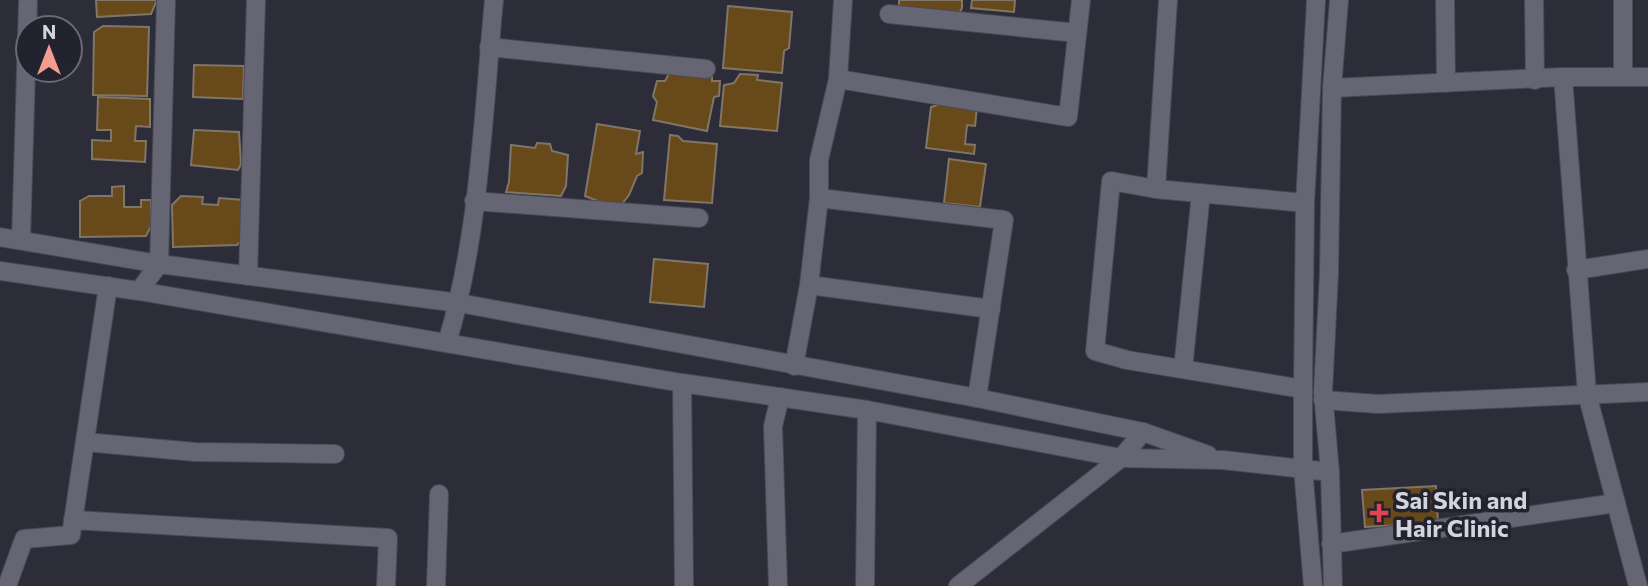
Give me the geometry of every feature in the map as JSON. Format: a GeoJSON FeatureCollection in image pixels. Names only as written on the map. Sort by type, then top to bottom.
{"type":"FeatureCollection","features":[{"type":"Feature","properties":{"kind":"street"},"geometry":{"type":"LineString","coordinates":[[139,291],[159,264],[166,0]]}},
{"type":"Feature","properties":{"kind":"street"},"geometry":{"type":"LineString","coordinates":[[248,276],[256,0]]}},
{"type":"Feature","properties":{"kind":"street"},"geometry":{"type":"LineString","coordinates":[[447,343],[459,303],[474,201],[494,0]]}},
{"type":"Feature","properties":{"kind":"street"},"geometry":{"type":"LineString","coordinates":[[794,366],[809,285],[819,198],[819,160],[838,79],[842,0]]}},
{"type":"Feature","properties":{"kind":"street"},"geometry":{"type":"LineString","coordinates":[[838,79],[1068,117],[1080,0]]}},
{"type":"Feature","properties":{"kind":"street"},"geometry":{"type":"LineString","coordinates":[[1156,189],[1168,0]]}},
{"type":"Feature","properties":{"kind":"street"},"geometry":{"type":"LineString","coordinates":[[1313,586],[1303,468],[1303,389],[1305,203],[1316,0]]}},
{"type":"Feature","properties":{"kind":"street"},"geometry":{"type":"LineString","coordinates":[[1333,586],[1330,472],[1323,400],[1332,88],[1339,0]]}},
{"type":"Feature","properties":{"kind":"street"},"geometry":{"type":"LineString","coordinates":[[1445,0],[1446,83]]}},
{"type":"Feature","properties":{"kind":"street"},"geometry":{"type":"LineString","coordinates":[[1534,0],[1535,80]]}},
{"type":"Feature","properties":{"kind":"street"},"geometry":{"type":"LineString","coordinates":[[1623,0],[1623,77]]}},
{"type":"Feature","properties":{"kind":"street"},"geometry":{"type":"LineString","coordinates":[[21,240],[28,3]]}},
{"type":"Feature","properties":{"kind":"street"},"geometry":{"type":"LineString","coordinates":[[889,14],[1077,33]]}},
{"type":"Feature","properties":{"kind":"street"},"geometry":{"type":"LineString","coordinates":[[489,47],[706,69]]}},
{"type":"Feature","properties":{"kind":"street"},"geometry":{"type":"LineString","coordinates":[[1332,88],[1563,77],[1648,77]]}},
{"type":"Feature","properties":{"kind":"street"},"geometry":{"type":"LineString","coordinates":[[1563,77],[1587,394],[1638,586]]}},
{"type":"Feature","properties":{"kind":"street"},"geometry":{"type":"LineString","coordinates":[[1303,389],[1127,359],[1095,351],[1111,181],[1156,189],[1305,203]]}},
{"type":"Feature","properties":{"kind":"street"},"geometry":{"type":"LineString","coordinates":[[1183,369],[1201,193]]}},
{"type":"Feature","properties":{"kind":"street"},"geometry":{"type":"LineString","coordinates":[[819,198],[1004,220],[977,398]]}},
{"type":"Feature","properties":{"kind":"street"},"geometry":{"type":"LineString","coordinates":[[474,201],[699,218]]}},
{"type":"Feature","properties":{"kind":"street"},"geometry":{"type":"LineString","coordinates":[[0,237],[159,264],[459,303],[977,398],[1143,432],[1223,460]]}},
{"type":"Feature","properties":{"kind":"street"},"geometry":{"type":"LineString","coordinates":[[1576,270],[1648,259]]}},
{"type":"Feature","properties":{"kind":"street"},"geometry":{"type":"LineString","coordinates":[[0,271],[139,291],[682,383],[867,410],[1121,458],[1223,460],[1330,472]]}},
{"type":"Feature","properties":{"kind":"street"},"geometry":{"type":"LineString","coordinates":[[809,285],[991,309]]}},
{"type":"Feature","properties":{"kind":"street"},"geometry":{"type":"LineString","coordinates":[[7,586],[24,539],[71,535],[108,286]]}},
{"type":"Feature","properties":{"kind":"street"},"geometry":{"type":"LineString","coordinates":[[682,383],[684,586]]}},
{"type":"Feature","properties":{"kind":"street"},"geometry":{"type":"LineString","coordinates":[[1323,400],[1378,404],[1648,392]]}},
{"type":"Feature","properties":{"kind":"street"},"geometry":{"type":"LineString","coordinates":[[778,586],[773,426],[780,397]]}},
{"type":"Feature","properties":{"kind":"street"},"geometry":{"type":"LineString","coordinates":[[865,586],[867,410]]}},
{"type":"Feature","properties":{"kind":"street"},"geometry":{"type":"LineString","coordinates":[[958,586],[1121,458],[1143,432]]}},
{"type":"Feature","properties":{"kind":"street"},"geometry":{"type":"LineString","coordinates":[[85,442],[195,452],[335,454]]}},
{"type":"Feature","properties":{"kind":"street"},"geometry":{"type":"LineString","coordinates":[[436,586],[439,494]]}},
{"type":"Feature","properties":{"kind":"street"},"geometry":{"type":"LineString","coordinates":[[1331,544],[1616,503]]}},
{"type":"Feature","properties":{"kind":"street"},"geometry":{"type":"LineString","coordinates":[[73,520],[388,538],[386,586]]}},
{"type":"Feature","properties":{"kind":"building"},"geometry":{"type":"Polygon","coordinates":[[[96,0],[157,0],[151,14],[97,17],[96,0]]]}},
{"type":"Feature","properties":{"kind":"building"},"geometry":{"type":"Polygon","coordinates":[[[899,0],[962,0],[962,8],[958,15],[899,11],[899,0]]]}},
{"type":"Feature","properties":{"kind":"building"},"geometry":{"type":"Polygon","coordinates":[[[972,0],[1015,0],[1014,12],[971,8],[972,0]]]}},
{"type":"Feature","properties":{"kind":"building"},"geometry":{"type":"Polygon","coordinates":[[[728,6],[792,12],[789,48],[784,51],[782,73],[723,68],[728,6]]]}},
{"type":"Feature","properties":{"kind":"building"},"geometry":{"type":"Polygon","coordinates":[[[103,26],[149,27],[147,96],[93,95],[94,32],[103,26]]]}},
{"type":"Feature","properties":{"kind":"building"},"geometry":{"type":"Polygon","coordinates":[[[194,65],[244,66],[243,99],[193,97],[194,65]]]}},
{"type":"Feature","properties":{"kind":"building"},"geometry":{"type":"Polygon","coordinates":[[[670,72],[712,73],[712,81],[720,81],[719,96],[714,97],[707,131],[653,120],[657,102],[653,96],[657,81],[665,81],[670,72]]]}},
{"type":"Feature","properties":{"kind":"building"},"geometry":{"type":"Polygon","coordinates":[[[740,74],[758,75],[757,80],[782,83],[777,131],[720,126],[724,85],[734,83],[740,74]]]}},
{"type":"Feature","properties":{"kind":"building"},"geometry":{"type":"Polygon","coordinates":[[[98,97],[150,99],[150,127],[136,126],[135,141],[146,141],[145,162],[92,159],[92,140],[111,141],[111,130],[97,130],[98,97]]]}},
{"type":"Feature","properties":{"kind":"building"},"geometry":{"type":"Polygon","coordinates":[[[944,103],[977,107],[975,126],[967,125],[965,144],[975,145],[974,154],[926,148],[931,107],[944,103]]]}},
{"type":"Feature","properties":{"kind":"building"},"geometry":{"type":"Polygon","coordinates":[[[597,124],[640,131],[636,154],[643,152],[642,173],[637,176],[629,195],[618,209],[585,196],[597,124]]]}},
{"type":"Feature","properties":{"kind":"building"},"geometry":{"type":"Polygon","coordinates":[[[194,130],[239,132],[241,164],[238,170],[191,165],[194,130]]]}},
{"type":"Feature","properties":{"kind":"building"},"geometry":{"type":"Polygon","coordinates":[[[670,135],[678,136],[683,141],[717,144],[712,203],[664,200],[670,135]]]}},
{"type":"Feature","properties":{"kind":"building"},"geometry":{"type":"Polygon","coordinates":[[[537,143],[550,144],[552,151],[568,155],[566,186],[561,196],[506,192],[511,145],[535,148],[537,143]]]}},
{"type":"Feature","properties":{"kind":"building"},"geometry":{"type":"Polygon","coordinates":[[[949,159],[986,164],[980,207],[944,203],[949,159]]]}},
{"type":"Feature","properties":{"kind":"building"},"geometry":{"type":"Polygon","coordinates":[[[124,186],[124,207],[141,207],[141,200],[151,200],[151,226],[146,236],[80,237],[80,201],[89,196],[112,196],[112,187],[124,186]]]}},
{"type":"Feature","properties":{"kind":"building"},"geometry":{"type":"Polygon","coordinates":[[[181,196],[203,197],[202,204],[218,205],[219,198],[244,200],[241,240],[237,245],[173,247],[172,205],[181,196]]]}},
{"type":"Feature","properties":{"kind":"building"},"geometry":{"type":"Polygon","coordinates":[[[654,259],[708,264],[704,307],[650,302],[654,259]]]}},
{"type":"Feature","properties":{"kind":"building"},"geometry":{"type":"Polygon","coordinates":[[[1436,486],[1438,523],[1365,527],[1362,490],[1436,486]]]}},
{"type":"Feature","properties":{"kind":"place","name":"Sai Skin and Hair Clinic"},"geometry":{"type":"Point","coordinates":[1379,513]}}]}
